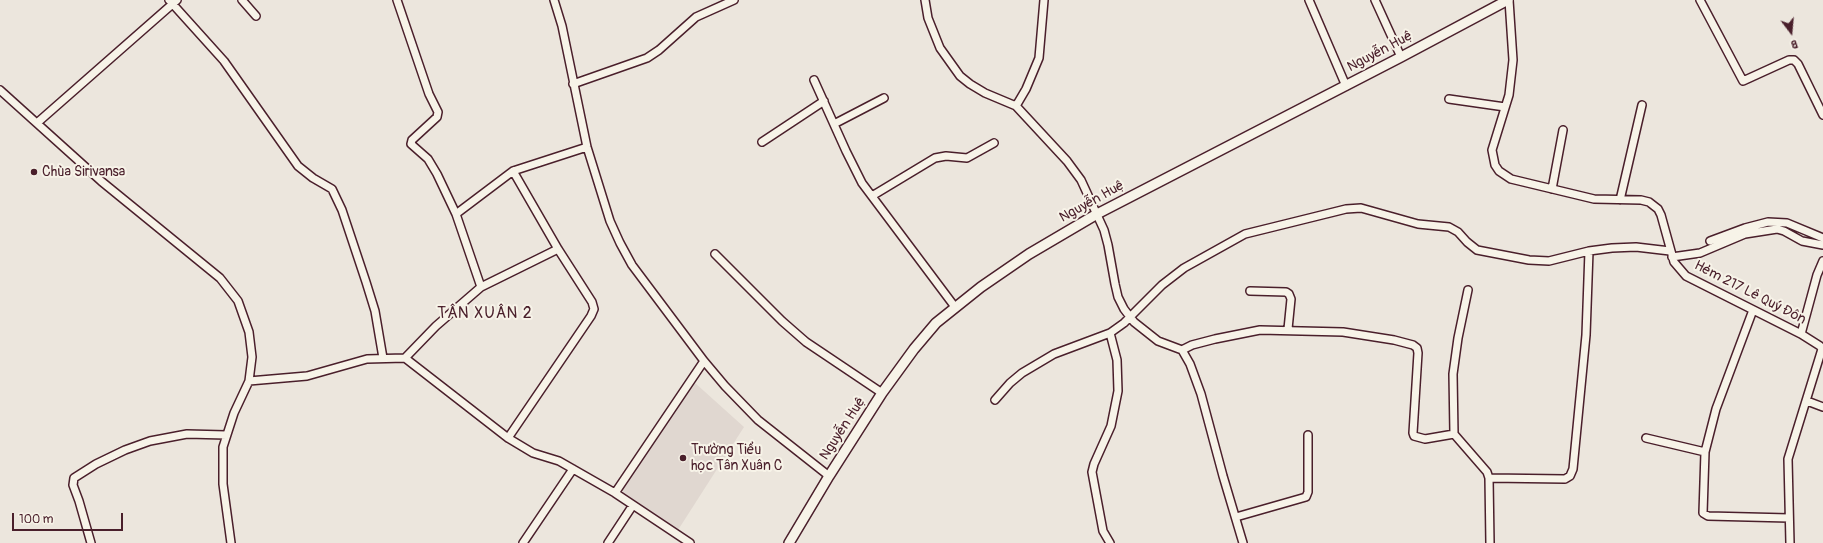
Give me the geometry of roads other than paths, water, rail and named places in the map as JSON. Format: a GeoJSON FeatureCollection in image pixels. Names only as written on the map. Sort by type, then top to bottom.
{"type":"FeatureCollection","features":[{"type":"Feature","properties":{"kind":"street"},"geometry":{"type":"LineString","coordinates":[[242,0],[256,16]]}},
{"type":"Feature","properties":{"kind":"street"},"geometry":{"type":"LineString","coordinates":[[397,0],[429,94],[438,112],[437,117],[412,140],[411,144],[432,164],[456,214],[481,287]]}},
{"type":"Feature","properties":{"kind":"street"},"geometry":{"type":"LineString","coordinates":[[554,0],[562,26],[587,147],[610,221],[620,244],[632,265],[704,361],[725,386],[758,420],[829,476]]}},
{"type":"Feature","properties":{"kind":"street"},"geometry":{"type":"LineString","coordinates":[[573,84],[647,58],[659,50],[696,17],[734,0]]}},
{"type":"Feature","properties":{"kind":"street"},"geometry":{"type":"LineString","coordinates":[[925,0],[928,18],[940,48],[960,76],[985,93],[1016,106],[1075,171],[1097,214],[1108,245],[1118,297],[1130,317],[1158,341],[1182,350],[1190,364],[1201,394],[1243,543]]}},
{"type":"Feature","properties":{"kind":"street"},"geometry":{"type":"LineString","coordinates":[[1016,106],[1026,89],[1039,58],[1044,0]]}},
{"type":"Feature","properties":{"kind":"street"},"geometry":{"type":"LineString","coordinates":[[1309,0],[1346,86]]}},
{"type":"Feature","properties":{"kind":"street"},"geometry":{"type":"LineString","coordinates":[[1375,0],[1401,57]]}},
{"type":"Feature","properties":{"kind":"street","name":"Nguyễn Huệ"},"geometry":{"type":"LineString","coordinates":[[789,543],[829,476],[882,393],[920,341],[936,323],[955,307],[1029,254],[1097,214],[1346,86],[1508,0]]}},
{"type":"Feature","properties":{"kind":"street","name":"Hẻm 217 Lê Quý Đôn"},"geometry":{"type":"LineString","coordinates":[[1508,0],[1514,60],[1512,79],[1492,150],[1495,165],[1504,176],[1594,199],[1649,202],[1658,209],[1664,223],[1671,254],[1676,266],[1686,276],[1801,334],[1820,346],[1822,349],[1788,459],[1790,543]]}},
{"type":"Feature","properties":{"kind":"street"},"geometry":{"type":"LineString","coordinates":[[1700,0],[1743,81],[1789,60],[1794,60],[1798,64],[1823,115]]}},
{"type":"Feature","properties":{"kind":"street"},"geometry":{"type":"LineString","coordinates":[[37,123],[172,1],[224,61],[298,166],[309,175],[332,189],[342,210],[375,311],[383,358]]}},
{"type":"Feature","properties":{"kind":"street"},"geometry":{"type":"LineString","coordinates":[[814,80],[855,170],[872,196],[955,307]]}},
{"type":"Feature","properties":{"kind":"street"},"geometry":{"type":"LineString","coordinates":[[1,91],[101,181],[204,264],[230,289],[243,313],[249,332],[252,357],[249,381],[226,435],[222,460],[223,484],[231,543]]}},
{"type":"Feature","properties":{"kind":"street"},"geometry":{"type":"LineString","coordinates":[[834,124],[884,98]]}},
{"type":"Feature","properties":{"kind":"street"},"geometry":{"type":"LineString","coordinates":[[1449,99],[1505,107]]}},
{"type":"Feature","properties":{"kind":"street"},"geometry":{"type":"LineString","coordinates":[[762,142],[824,101]]}},
{"type":"Feature","properties":{"kind":"street"},"geometry":{"type":"LineString","coordinates":[[1620,200],[1642,105]]}},
{"type":"Feature","properties":{"kind":"street"},"geometry":{"type":"LineString","coordinates":[[1552,189],[1562,130]]}},
{"type":"Feature","properties":{"kind":"street"},"geometry":{"type":"LineString","coordinates":[[872,196],[935,158],[946,156],[967,158],[994,143]]}},
{"type":"Feature","properties":{"kind":"street"},"geometry":{"type":"LineString","coordinates":[[456,214],[513,172],[587,147]]}},
{"type":"Feature","properties":{"kind":"street"},"geometry":{"type":"LineString","coordinates":[[508,438],[591,316],[594,309],[592,302],[558,249],[513,172]]}},
{"type":"Feature","properties":{"kind":"street"},"geometry":{"type":"LineString","coordinates":[[995,400],[1010,383],[1039,362],[1070,347],[1110,333],[1184,268],[1245,234],[1354,207],[1368,209],[1418,224],[1449,227],[1458,232],[1477,250],[1529,260],[1549,261],[1589,251],[1636,247],[1671,254],[1700,253],[1745,234],[1777,229],[1784,231],[1802,241],[1823,245]]}},
{"type":"Feature","properties":{"kind":"street"},"geometry":{"type":"LineString","coordinates":[[1710,241],[1745,228],[1768,222],[1787,223],[1823,238]]}},
{"type":"Feature","properties":{"kind":"street"},"geometry":{"type":"LineString","coordinates":[[406,358],[436,326],[481,287],[540,256],[558,249]]}},
{"type":"Feature","properties":{"kind":"street"},"geometry":{"type":"LineString","coordinates":[[1489,478],[1564,479],[1570,476],[1574,469],[1586,322],[1589,251]]}},
{"type":"Feature","properties":{"kind":"street"},"geometry":{"type":"LineString","coordinates":[[715,254],[782,321],[806,342],[882,393]]}},
{"type":"Feature","properties":{"kind":"street"},"geometry":{"type":"LineString","coordinates":[[1801,334],[1817,275],[1823,261]]}},
{"type":"Feature","properties":{"kind":"street"},"geometry":{"type":"LineString","coordinates":[[1468,290],[1458,338],[1453,374],[1454,434],[1487,472],[1489,478],[1490,543]]}},
{"type":"Feature","properties":{"kind":"street"},"geometry":{"type":"LineString","coordinates":[[1250,291],[1286,292],[1290,294],[1291,299],[1288,329]]}},
{"type":"Feature","properties":{"kind":"street"},"geometry":{"type":"LineString","coordinates":[[1753,310],[1716,409],[1705,452],[1703,513],[1708,516],[1789,518]]}},
{"type":"Feature","properties":{"kind":"street"},"geometry":{"type":"LineString","coordinates":[[1182,350],[1192,345],[1239,333],[1260,330],[1288,329],[1343,332],[1394,340],[1413,345],[1417,348],[1418,353],[1414,436],[1425,439],[1454,434]]}},
{"type":"Feature","properties":{"kind":"street"},"geometry":{"type":"LineString","coordinates":[[1110,333],[1117,360],[1118,391],[1111,426],[1094,464],[1092,472],[1103,531],[1110,543]]}},
{"type":"Feature","properties":{"kind":"street"},"geometry":{"type":"LineString","coordinates":[[249,381],[307,376],[353,362],[383,358],[406,358],[508,438],[533,453],[558,461],[615,493],[690,543]]}},
{"type":"Feature","properties":{"kind":"street"},"geometry":{"type":"LineString","coordinates":[[615,493],[704,361]]}},
{"type":"Feature","properties":{"kind":"street"},"geometry":{"type":"LineString","coordinates":[[1807,401],[1823,407]]}},
{"type":"Feature","properties":{"kind":"street"},"geometry":{"type":"LineString","coordinates":[[92,543],[73,485],[74,478],[96,464],[125,450],[150,441],[187,434],[226,435]]}},
{"type":"Feature","properties":{"kind":"street"},"geometry":{"type":"LineString","coordinates":[[1236,517],[1306,497],[1308,492],[1308,435]]}},
{"type":"Feature","properties":{"kind":"street"},"geometry":{"type":"LineString","coordinates":[[1646,438],[1705,452]]}},
{"type":"Feature","properties":{"kind":"street"},"geometry":{"type":"LineString","coordinates":[[523,543],[573,469]]}},
{"type":"Feature","properties":{"kind":"street"},"geometry":{"type":"LineString","coordinates":[[608,543],[633,505]]}},
{"type":"Feature","properties":{"kind":"place","name":"Chùa Sirivansa"},"geometry":{"type":"Point","coordinates":[34,172]}},
{"type":"Feature","properties":{"kind":"place","name":"Trường Tiểu học Tân Xuân C"},"geometry":{"type":"Point","coordinates":[683,458]}},
{"type":"Feature","properties":{"kind":"district","name":"TÂN XUÂN 2"},"geometry":{"type":"Point","coordinates":[485,314]}}]}
